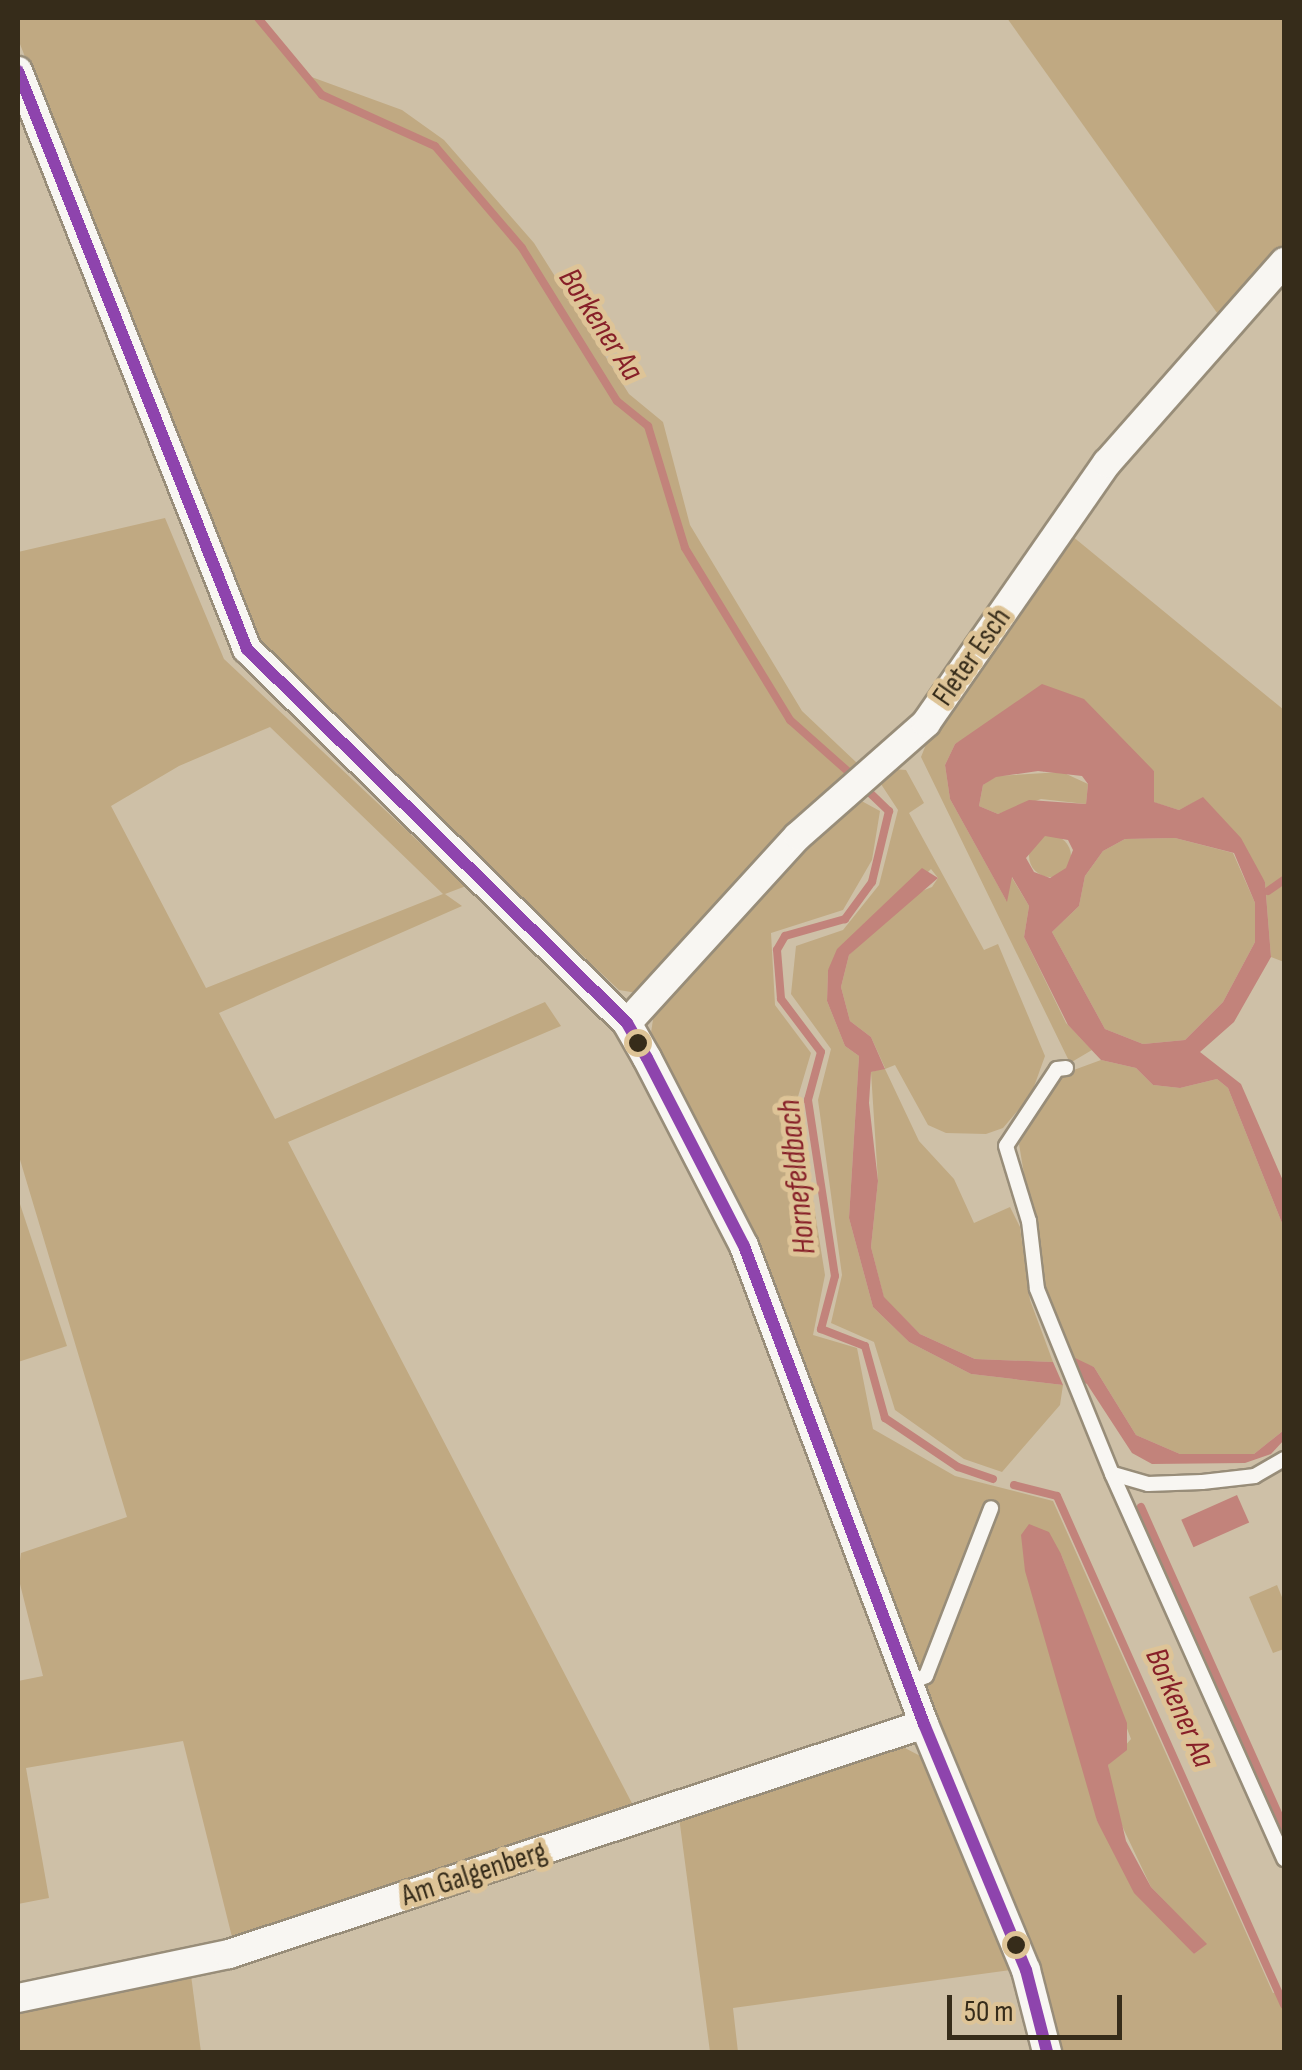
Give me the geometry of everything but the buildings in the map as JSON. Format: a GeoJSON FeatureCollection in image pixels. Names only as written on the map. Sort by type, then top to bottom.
{"type":"FeatureCollection","features":[{"type":"Feature","properties":{"kind":"street"},"geometry":{"type":"LineString","coordinates":[[18,72],[246,649],[627,1023],[744,1246],[924,1724],[1026,1970],[1047,2052]]}},
{"type":"Feature","properties":{"kind":"street","name":"Fleter Esch"},"geometry":{"type":"LineString","coordinates":[[627,1023],[798,836],[926,723],[1107,462],[1284,262]]}},
{"type":"Feature","properties":{"kind":"street","name":"Am Galgenberg"},"geometry":{"type":"LineString","coordinates":[[18,1998],[229,1954],[924,1724]]}},
{"type":"Feature","properties":{"kind":"lane"},"geometry":{"type":"LineString","coordinates":[[1066,1068],[1057,1069],[1006,1146],[1029,1221],[1037,1289],[1059,1356],[1284,1859]]}},
{"type":"Feature","properties":{"kind":"lane"},"geometry":{"type":"LineString","coordinates":[[1112,1474],[1148,1484],[1202,1482],[1254,1476],[1284,1460]]}},
{"type":"Feature","properties":{"kind":"lane"},"geometry":{"type":"LineString","coordinates":[[909,1684],[926,1676],[991,1508]]}},
{"type":"Feature","properties":{"kind":"shaded area"},"geometry":{"type":"Polygon","coordinates":[[[18,18],[254,18],[306,75],[402,110],[444,140],[534,243],[629,394],[663,422],[690,525],[802,711],[857,763],[783,829],[643,994],[619,990],[257,648],[18,39],[18,18]]]}},
{"type":"Feature","properties":{"kind":"shaded area"},"geometry":{"type":"Polygon","coordinates":[[[1007,18],[1284,18],[1284,243],[1220,317],[1007,18]]]}},
{"type":"Feature","properties":{"kind":"shaded area"},"geometry":{"type":"Polygon","coordinates":[[[165,518],[224,659],[466,886],[445,894],[462,906],[219,1013],[275,1119],[545,1002],[561,1026],[288,1142],[636,1811],[234,1945],[183,1741],[26,1768],[49,1898],[18,1904],[18,1681],[43,1676],[18,1576],[21,1553],[127,1517],[18,1153],[18,552],[165,518]],[[270,727],[179,766],[111,806],[206,988],[443,894],[270,727]]]}},
{"type":"Feature","properties":{"kind":"shaded area"},"geometry":{"type":"Polygon","coordinates":[[[1066,531],[1284,710],[1284,962],[1271,957],[1265,882],[1203,798],[1179,810],[1153,802],[1154,771],[1140,761],[969,736],[955,744],[945,765],[950,799],[1006,900],[1011,876],[1029,906],[1024,937],[1066,1023],[1092,1050],[1070,1063],[921,757],[931,732],[1022,609],[1066,531]]]}},
{"type":"Feature","properties":{"kind":"shaded area"},"geometry":{"type":"Polygon","coordinates":[[[1042,684],[1084,699],[1154,771],[1154,802],[1179,810],[1203,797],[1241,838],[1265,882],[1271,957],[1234,1022],[1200,1052],[1241,1084],[1284,1183],[1284,1228],[1228,1088],[1217,1079],[1180,1088],[1153,1085],[1136,1068],[1101,1060],[1068,1025],[1024,937],[1029,906],[1012,877],[1007,902],[950,799],[945,765],[955,744],[1042,684]],[[1038,771],[996,777],[983,785],[979,806],[998,814],[1029,800],[1086,804],[1088,784],[1082,776],[1038,771]],[[1045,836],[1026,858],[1034,872],[1050,878],[1066,868],[1073,850],[1068,840],[1045,836]],[[1175,838],[1125,839],[1103,851],[1085,876],[1079,906],[1052,932],[1105,1029],[1143,1044],[1185,1040],[1223,1002],[1255,942],[1255,903],[1234,853],[1175,838]]]}},
{"type":"Feature","properties":{"kind":"shaded area"},"geometry":{"type":"Polygon","coordinates":[[[892,769],[906,770],[924,803],[909,813],[984,950],[998,944],[1045,1056],[1031,1095],[1003,1128],[986,1134],[946,1133],[928,1125],[895,1065],[885,1069],[919,1141],[954,1179],[974,1223],[1010,1207],[1020,1227],[1030,1300],[1053,1362],[975,1359],[920,1334],[884,1298],[871,1247],[878,1181],[871,1072],[885,1068],[871,1037],[850,1021],[841,987],[849,955],[912,895],[932,887],[938,878],[931,869],[828,970],[827,1001],[845,1046],[859,1056],[849,1218],[873,1307],[909,1342],[971,1374],[1063,1385],[1060,1405],[1002,1472],[964,1459],[895,1410],[874,1342],[831,1323],[842,1275],[818,1100],[831,1049],[791,994],[796,946],[843,930],[879,885],[898,810],[879,781],[892,769]]]}},
{"type":"Feature","properties":{"kind":"shaded area"},"geometry":{"type":"Polygon","coordinates":[[[1062,772],[1088,784],[1086,804],[1041,799],[998,814],[979,806],[983,785],[996,776],[1062,772]]]}},
{"type":"Feature","properties":{"kind":"shaded area"},"geometry":{"type":"Polygon","coordinates":[[[856,798],[880,811],[872,860],[843,910],[771,933],[775,1005],[811,1053],[797,1100],[825,1275],[813,1335],[857,1348],[873,1429],[955,1476],[1053,1501],[1273,1993],[1284,1990],[1284,2052],[1056,2052],[1048,2000],[649,1046],[654,1013],[800,844],[856,798]],[[1061,1554],[1097,1821],[1194,1954],[1206,1944],[1151,1887],[1115,1811],[1108,1765],[1131,1739],[1061,1554]]]}},
{"type":"Feature","properties":{"kind":"shaded area"},"geometry":{"type":"Polygon","coordinates":[[[1050,835],[1065,841],[1071,856],[1065,871],[1050,877],[1035,871],[1029,856],[1035,841],[1050,835]]]}},
{"type":"Feature","properties":{"kind":"shaded area"},"geometry":{"type":"Polygon","coordinates":[[[1175,838],[1233,853],[1255,903],[1255,942],[1223,1002],[1185,1040],[1143,1044],[1105,1029],[1052,932],[1079,906],[1085,876],[1103,851],[1125,839],[1175,838]]]}},
{"type":"Feature","properties":{"kind":"shaded area"},"geometry":{"type":"Polygon","coordinates":[[[922,868],[938,878],[849,955],[841,987],[850,1021],[871,1037],[885,1069],[871,1072],[869,1103],[878,1181],[871,1247],[884,1297],[920,1334],[975,1359],[1053,1362],[1063,1385],[971,1374],[909,1342],[873,1307],[849,1218],[859,1056],[845,1046],[827,1001],[828,970],[837,949],[922,868]]]}},
{"type":"Feature","properties":{"kind":"shaded area"},"geometry":{"type":"Polygon","coordinates":[[[1101,1060],[1136,1068],[1153,1085],[1180,1088],[1217,1079],[1228,1088],[1284,1228],[1284,1430],[1254,1454],[1180,1454],[1136,1435],[1094,1367],[1068,1358],[1043,1288],[1019,1144],[1060,1075],[1101,1060]]]}},
{"type":"Feature","properties":{"kind":"shaded area"},"geometry":{"type":"Polygon","coordinates":[[[18,1198],[67,1346],[18,1362],[18,1198]]]}},
{"type":"Feature","properties":{"kind":"shaded area"},"geometry":{"type":"Polygon","coordinates":[[[1068,1358],[1094,1367],[1136,1435],[1180,1454],[1254,1454],[1284,1430],[1284,1440],[1271,1454],[1245,1463],[1152,1464],[1132,1453],[1087,1384],[1078,1380],[1068,1358]]]}},
{"type":"Feature","properties":{"kind":"shaded area"},"geometry":{"type":"Polygon","coordinates":[[[1237,1495],[1249,1522],[1193,1547],[1181,1520],[1237,1495]]]}},
{"type":"Feature","properties":{"kind":"shaded area"},"geometry":{"type":"Polygon","coordinates":[[[1029,1524],[1049,1532],[1061,1554],[1127,1723],[1127,1750],[1108,1765],[1126,1841],[1151,1887],[1207,1944],[1194,1954],[1134,1893],[1097,1821],[1025,1571],[1021,1535],[1029,1524]]]}},
{"type":"Feature","properties":{"kind":"shaded area"},"geometry":{"type":"Polygon","coordinates":[[[1277,1585],[1284,1602],[1284,1649],[1273,1653],[1249,1597],[1277,1585]]]}},
{"type":"Feature","properties":{"kind":"shaded area"},"geometry":{"type":"Polygon","coordinates":[[[901,1746],[930,1761],[1018,1969],[733,2008],[738,2052],[710,2052],[679,1817],[901,1746]]]}},
{"type":"Feature","properties":{"kind":"shaded area"},"geometry":{"type":"Polygon","coordinates":[[[191,1975],[201,2052],[18,2052],[18,2011],[191,1975]]]}},
{"type":"Feature","properties":{"kind":"waterway","name":"Borkener Aa"},"geometry":{"type":"LineString","coordinates":[[258,18],[322,95],[435,146],[522,248],[617,401],[648,426],[685,548],[790,720],[852,775]]}},
{"type":"Feature","properties":{"kind":"waterway","name":"Hornefeldbach"},"geometry":{"type":"LineString","coordinates":[[869,792],[889,811],[872,882],[845,919],[785,936],[777,950],[781,999],[821,1052],[808,1100],[835,1276],[821,1329],[865,1346],[885,1418],[958,1467],[993,1479]]}},
{"type":"Feature","properties":{"kind":"waterway"},"geometry":{"type":"LineString","coordinates":[[1268,891],[1284,880]]}},
{"type":"Feature","properties":{"kind":"waterway","name":"Borkener Aa"},"geometry":{"type":"LineString","coordinates":[[1014,1485],[1057,1496],[1284,2005]]}},
{"type":"Feature","properties":{"kind":"waterway"},"geometry":{"type":"LineString","coordinates":[[1141,1507],[1284,1826]]}},
{"type":"Feature","properties":{"kind":"transit line"},"geometry":{"type":"LineString","coordinates":[[18,71],[247,649],[627,1023],[647,1058],[744,1246],[924,1724],[1026,1970],[1047,2052]]}}]}
